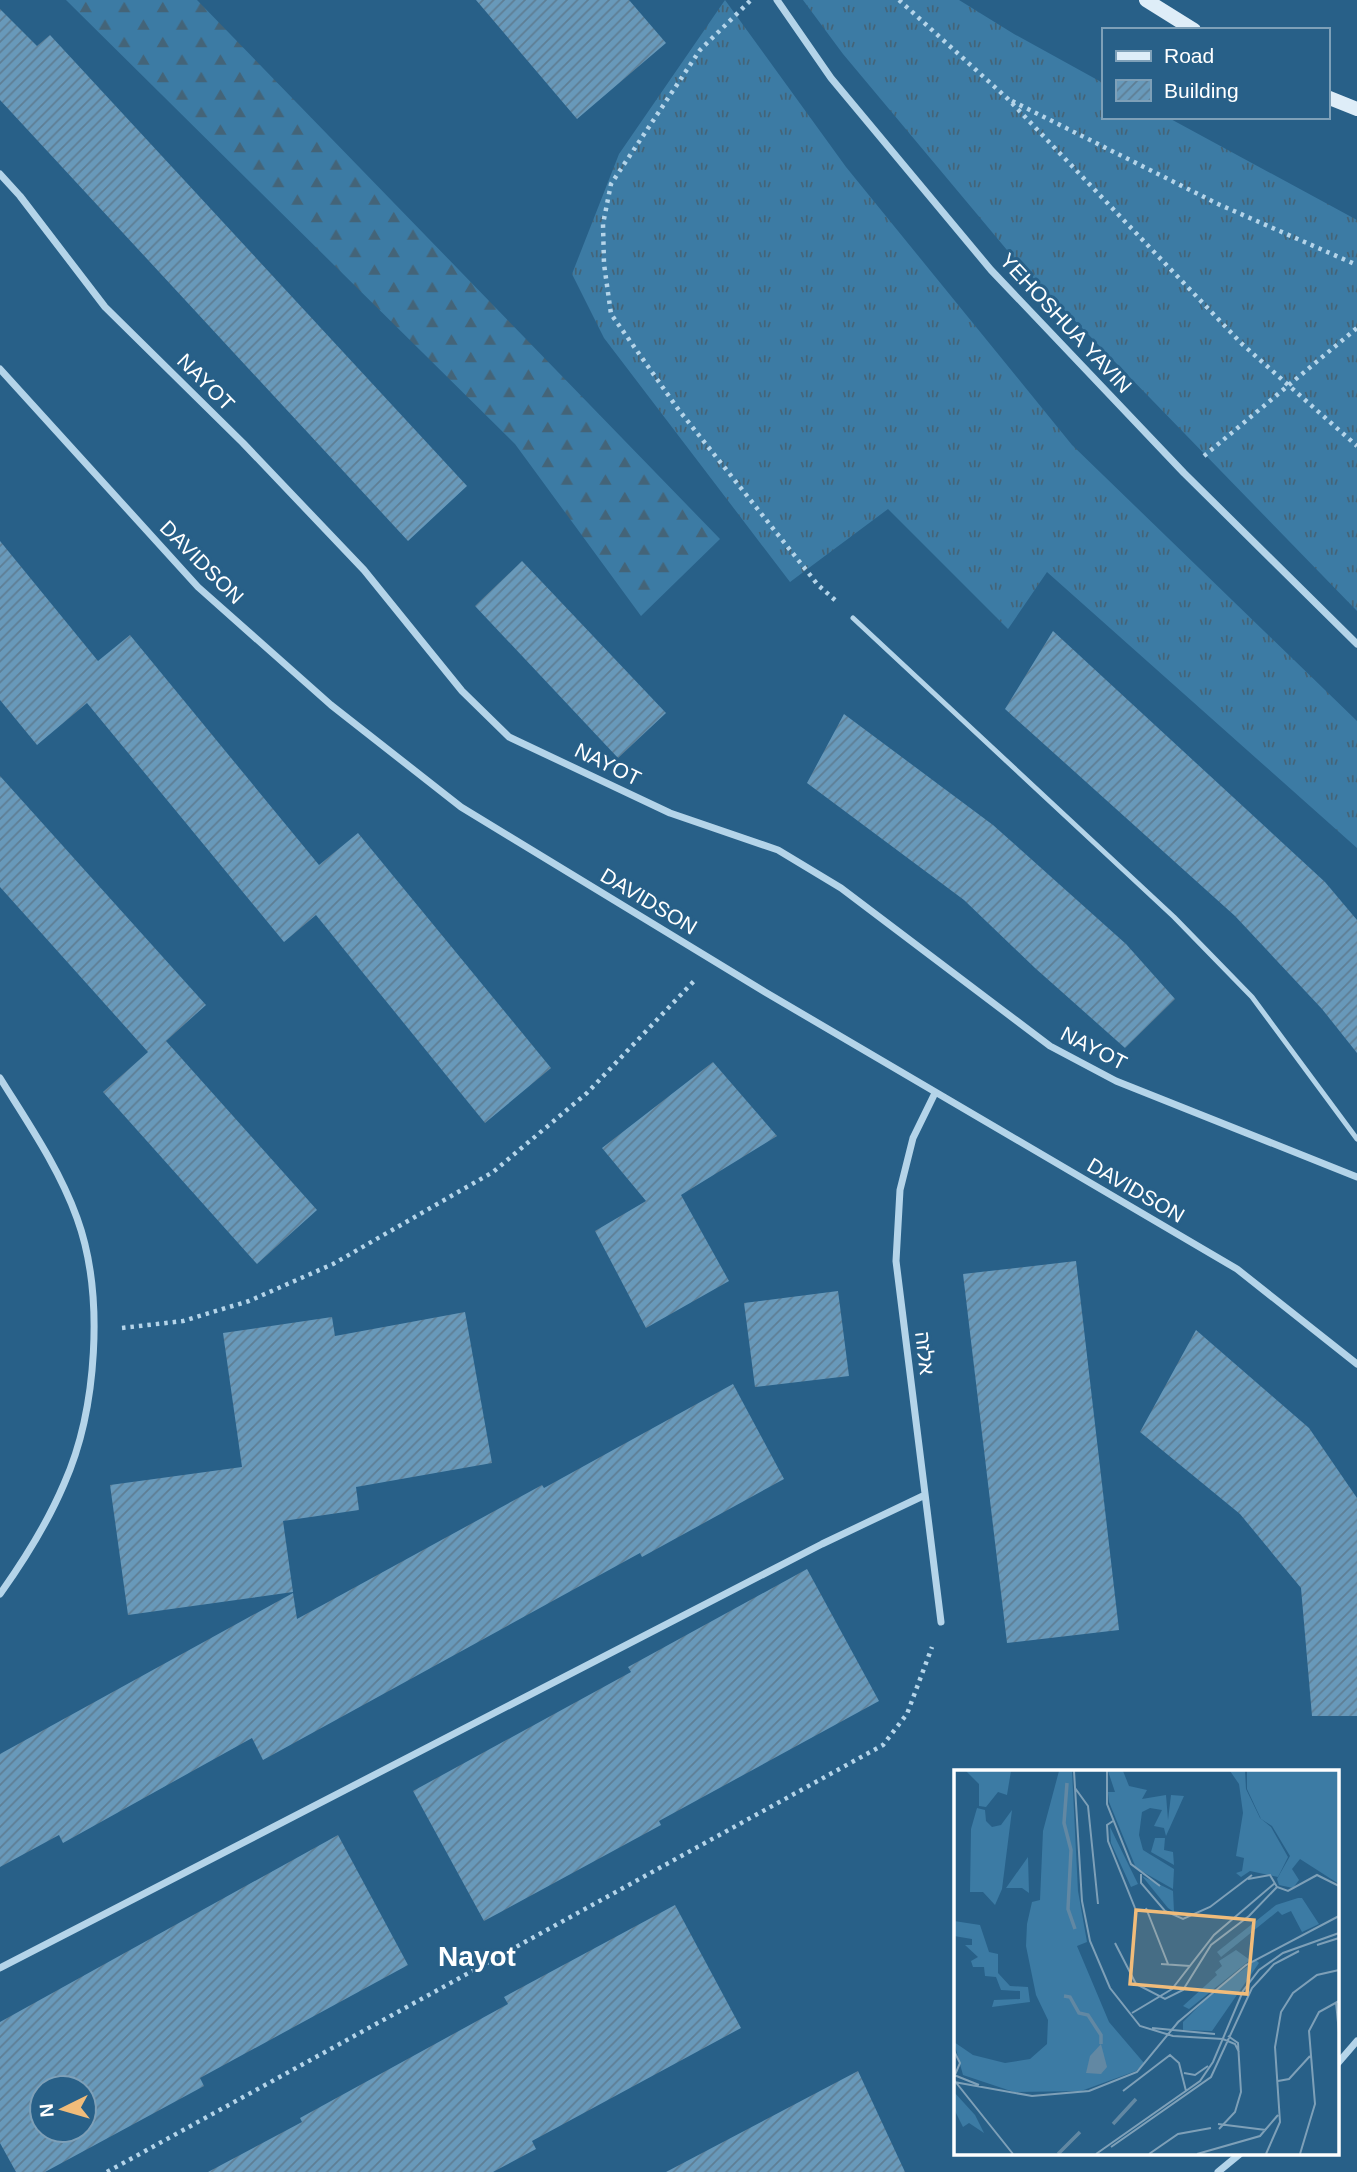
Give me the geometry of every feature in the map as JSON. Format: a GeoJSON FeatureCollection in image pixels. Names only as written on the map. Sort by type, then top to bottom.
{"type":"FeatureCollection","features":[{"type":"Feature","properties":{"kind":"main road"},"geometry":{"type":"LineString","coordinates":[[1146,0],[1191,28]]}},
{"type":"Feature","properties":{"kind":"main road"},"geometry":{"type":"LineString","coordinates":[[1329,98],[1357,109]]}},
{"type":"Feature","properties":{"kind":"street","name":"YEHOSHUA YAVIN"},"geometry":{"type":"LineString","coordinates":[[777,0],[831,78],[991,270],[1184,473],[1357,645]]}},
{"type":"Feature","properties":{"kind":"street","name":"NAYOT"},"geometry":{"type":"LineString","coordinates":[[0,174],[105,307],[243,443],[364,570],[461,691],[509,737],[670,813],[778,850],[841,888],[1050,1046],[1116,1081],[1357,1177]]}},
{"type":"Feature","properties":{"kind":"street","name":"DAVIDSON"},"geometry":{"type":"LineString","coordinates":[[0,369],[198,587],[331,705],[461,807],[935,1093],[1237,1269],[1357,1364]]}},
{"type":"Feature","properties":{"kind":"street"},"geometry":{"type":"LineString","coordinates":[[0,1078],[46,1153],[77,1219],[94,1289],[93,1358],[84,1420],[65,1482],[31,1551],[0,1594]]}},
{"type":"Feature","properties":{"kind":"street","name":"אלזה"},"geometry":{"type":"LineString","coordinates":[[935,1093],[913,1138],[900,1190],[896,1261],[941,1622]]}},
{"type":"Feature","properties":{"kind":"street"},"geometry":{"type":"LineString","coordinates":[[0,1968],[822,1544],[925,1496]]}},
{"type":"Feature","properties":{"kind":"street"},"geometry":{"type":"LineString","coordinates":[[1340,2061],[1357,2041]]}},
{"type":"Feature","properties":{"kind":"street"},"geometry":{"type":"LineString","coordinates":[[1217,2172],[1240,2154]]}},
{"type":"Feature","properties":{"kind":"lane"},"geometry":{"type":"LineString","coordinates":[[853,618],[1174,917],[1252,997],[1357,1139]]}},
{"type":"Feature","properties":{"kind":"path"},"geometry":{"type":"LineString","coordinates":[[751,0],[700,50],[611,184],[603,224],[604,264],[611,314],[678,409],[818,584],[853,618]]}},
{"type":"Feature","properties":{"kind":"path"},"geometry":{"type":"LineString","coordinates":[[899,0],[1009,99],[1242,344],[1357,446]]}},
{"type":"Feature","properties":{"kind":"path"},"geometry":{"type":"LineString","coordinates":[[1009,99],[1218,204],[1357,265]]}},
{"type":"Feature","properties":{"kind":"path"},"geometry":{"type":"LineString","coordinates":[[1184,473],[1357,328]]}},
{"type":"Feature","properties":{"kind":"path"},"geometry":{"type":"LineString","coordinates":[[93,1332],[183,1321],[249,1301],[333,1264],[493,1172],[587,1094],[714,961]]}},
{"type":"Feature","properties":{"kind":"path"},"geometry":{"type":"LineString","coordinates":[[107,2172],[883,1745],[907,1714],[941,1622]]}},
{"type":"Feature","properties":{"kind":"green space"},"geometry":{"type":"Polygon","coordinates":[[[66,0],[197,0],[720,539],[641,616],[515,444],[66,0]]]}},
{"type":"Feature","properties":{"kind":"green space"},"geometry":{"type":"Polygon","coordinates":[[[725,0],[846,167],[1072,445],[1357,721],[1357,848],[1047,572],[1008,629],[888,509],[790,582],[604,338],[572,274],[619,154],[725,0]]]}},
{"type":"Feature","properties":{"kind":"green space"},"geometry":{"type":"Polygon","coordinates":[[[803,0],[959,0],[1102,82],[1102,119],[1171,119],[1357,220],[1357,611],[1012,256],[843,54],[803,0]]]}},
{"type":"Feature","properties":{"kind":"building"},"geometry":{"type":"Polygon","coordinates":[[[476,0],[629,0],[666,43],[577,119],[476,0]]]}},
{"type":"Feature","properties":{"kind":"building"},"geometry":{"type":"Polygon","coordinates":[[[0,9],[37,46],[50,35],[467,486],[408,541],[0,100],[0,9]]]}},
{"type":"Feature","properties":{"kind":"building"},"geometry":{"type":"Polygon","coordinates":[[[0,541],[98,661],[130,635],[319,865],[358,833],[551,1068],[485,1123],[316,915],[284,942],[87,703],[37,745],[0,700],[0,541]]]}},
{"type":"Feature","properties":{"kind":"building"},"geometry":{"type":"Polygon","coordinates":[[[522,561],[666,713],[618,758],[475,606],[522,561]]]}},
{"type":"Feature","properties":{"kind":"building"},"geometry":{"type":"Polygon","coordinates":[[[1053,631],[1325,882],[1357,920],[1357,1053],[1322,1009],[1235,916],[1005,709],[1053,631]]]}},
{"type":"Feature","properties":{"kind":"building"},"geometry":{"type":"Polygon","coordinates":[[[844,714],[993,825],[1126,944],[1175,999],[1125,1048],[964,900],[807,783],[844,714]]]}},
{"type":"Feature","properties":{"kind":"building"},"geometry":{"type":"Polygon","coordinates":[[[0,776],[206,1005],[166,1041],[317,1210],[257,1264],[103,1092],[148,1052],[0,887],[0,776]]]}},
{"type":"Feature","properties":{"kind":"building"},"geometry":{"type":"Polygon","coordinates":[[[713,1062],[777,1136],[681,1195],[729,1281],[646,1328],[595,1231],[646,1201],[602,1148],[713,1062]]]}},
{"type":"Feature","properties":{"kind":"building"},"geometry":{"type":"Polygon","coordinates":[[[1076,1261],[1119,1630],[1007,1643],[963,1274],[1076,1261]]]}},
{"type":"Feature","properties":{"kind":"building"},"geometry":{"type":"Polygon","coordinates":[[[838,1291],[849,1376],[755,1387],[744,1303],[838,1291]]]}},
{"type":"Feature","properties":{"kind":"building"},"geometry":{"type":"Polygon","coordinates":[[[465,1312],[492,1463],[356,1487],[359,1510],[283,1521],[293,1592],[128,1615],[110,1485],[242,1467],[223,1333],[332,1317],[335,1336],[465,1312]]]}},
{"type":"Feature","properties":{"kind":"building"},"geometry":{"type":"Polygon","coordinates":[[[1196,1330],[1309,1428],[1357,1498],[1357,1716],[1312,1716],[1301,1588],[1240,1514],[1140,1432],[1196,1330]]]}},
{"type":"Feature","properties":{"kind":"building"},"geometry":{"type":"Polygon","coordinates":[[[733,1384],[784,1479],[642,1557],[640,1553],[263,1760],[252,1738],[63,1843],[59,1835],[0,1867],[0,1754],[293,1593],[297,1619],[733,1384]]]}},
{"type":"Feature","properties":{"kind":"building"},"geometry":{"type":"Polygon","coordinates":[[[807,1569],[879,1701],[659,1821],[661,1825],[484,1921],[413,1791],[631,1672],[628,1667],[807,1569]]]}},
{"type":"Feature","properties":{"kind":"building"},"geometry":{"type":"Polygon","coordinates":[[[338,1835],[408,1965],[200,2078],[204,2086],[98,2143],[98,2074],[28,2074],[28,2144],[97,2144],[45,2172],[16,2172],[0,2143],[0,2022],[338,1835]]]}},
{"type":"Feature","properties":{"kind":"building"},"geometry":{"type":"Polygon","coordinates":[[[675,1905],[741,2028],[532,2141],[536,2149],[493,2172],[208,2172],[302,2122],[300,2118],[508,2004],[504,1997],[675,1905]]]}},
{"type":"Feature","properties":{"kind":"building"},"geometry":{"type":"Polygon","coordinates":[[[858,2071],[905,2172],[666,2172],[858,2071]]]}},
{"type":"Feature","properties":{"kind":"district","name":"Nayot"},"geometry":{"type":"Point","coordinates":[477,1956]}}]}
